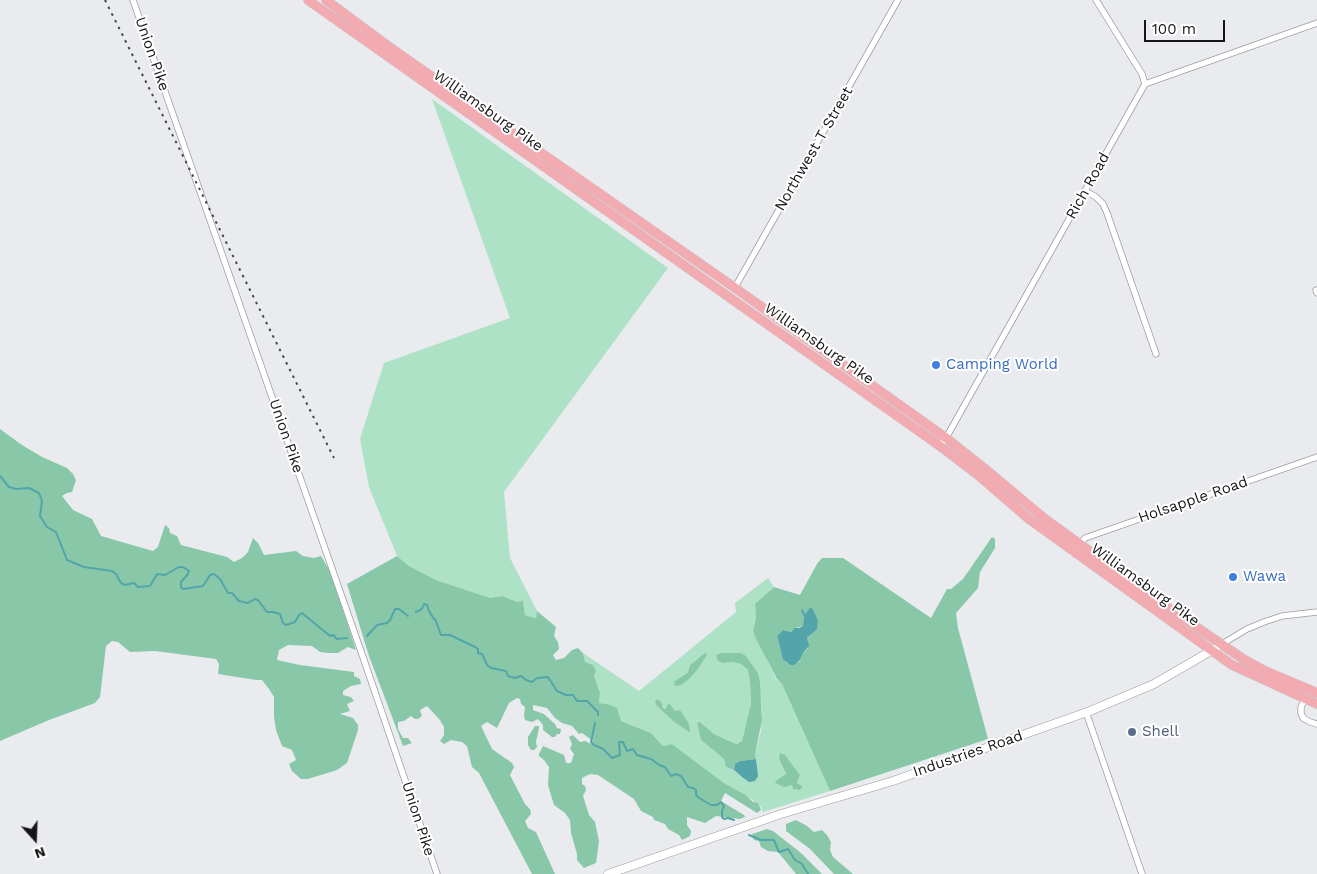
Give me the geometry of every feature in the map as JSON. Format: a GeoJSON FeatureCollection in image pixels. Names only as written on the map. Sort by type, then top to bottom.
{"type":"FeatureCollection","features":[{"type":"Feature","properties":{"kind":"main road","name":"Williamsburg Pike"},"geometry":{"type":"LineString","coordinates":[[308,0],[728,297],[990,473],[1077,548],[1232,665],[1317,704]]}},
{"type":"Feature","properties":{"kind":"main road","name":"Williamsburg Pike"},"geometry":{"type":"LineString","coordinates":[[326,0],[388,46],[735,288],[943,442]]}},
{"type":"Feature","properties":{"kind":"main road","name":"Williamsburg Pike"},"geometry":{"type":"LineString","coordinates":[[1077,548],[1243,659],[1263,670],[1314,691]]}},
{"type":"Feature","properties":{"kind":"street","name":"Union Pike"},"geometry":{"type":"LineString","coordinates":[[133,0],[361,651],[436,874]]}},
{"type":"Feature","properties":{"kind":"street","name":"Northwest T Street"},"geometry":{"type":"LineString","coordinates":[[728,297],[735,288],[898,0]]}},
{"type":"Feature","properties":{"kind":"street"},"geometry":{"type":"LineString","coordinates":[[1096,0],[1142,74],[1146,84],[1317,23]]}},
{"type":"Feature","properties":{"kind":"street","name":"Rich Road"},"geometry":{"type":"LineString","coordinates":[[943,442],[1146,84]]}},
{"type":"Feature","properties":{"kind":"street"},"geometry":{"type":"LineString","coordinates":[[1085,191],[1096,197],[1107,213],[1156,354]]}},
{"type":"Feature","properties":{"kind":"street","name":"Holsapple Road"},"geometry":{"type":"LineString","coordinates":[[1077,548],[1085,538],[1317,457]]}},
{"type":"Feature","properties":{"kind":"street","name":"Industries Road"},"geometry":{"type":"LineString","coordinates":[[608,874],[781,814],[886,783],[1086,712],[1154,684],[1247,629],[1282,616],[1317,612]]}},
{"type":"Feature","properties":{"kind":"street"},"geometry":{"type":"LineString","coordinates":[[1314,691],[1305,699],[1301,707],[1303,718],[1317,724]]}},
{"type":"Feature","properties":{"kind":"street"},"geometry":{"type":"LineString","coordinates":[[1086,712],[1142,874]]}},
{"type":"Feature","properties":{"kind":"green space"},"geometry":{"type":"Polygon","coordinates":[[[432,99],[668,268],[504,492],[510,558],[537,611],[537,618],[525,615],[523,600],[518,602],[502,596],[490,598],[436,580],[409,566],[397,556],[369,487],[360,439],[384,363],[510,318],[432,99]]]}},
{"type":"Feature","properties":{"kind":"green space"},"geometry":{"type":"Polygon","coordinates":[[[0,429],[22,445],[42,457],[67,468],[73,474],[76,480],[72,492],[62,496],[73,510],[92,519],[101,536],[153,551],[158,547],[165,525],[169,528],[170,533],[177,536],[181,545],[227,557],[234,562],[248,552],[253,538],[264,555],[296,551],[303,556],[314,558],[321,556],[331,573],[356,650],[348,647],[338,653],[329,653],[320,652],[312,646],[288,645],[279,650],[277,660],[354,672],[354,676],[360,679],[361,684],[351,686],[343,691],[343,695],[351,697],[354,701],[347,704],[350,711],[340,714],[353,718],[358,725],[347,763],[337,770],[308,779],[301,779],[292,771],[289,764],[296,760],[292,750],[282,746],[276,730],[274,697],[262,680],[218,674],[219,664],[216,659],[155,651],[130,652],[118,642],[112,641],[106,646],[100,697],[95,703],[0,741],[0,429]]]}},
{"type":"Feature","properties":{"kind":"green space"},"geometry":{"type":"Polygon","coordinates":[[[992,537],[995,539],[995,548],[980,572],[978,588],[956,613],[958,628],[988,739],[830,791],[782,684],[777,679],[756,639],[753,631],[756,618],[755,604],[774,587],[800,595],[822,558],[843,558],[931,618],[947,589],[951,589],[963,579],[992,537]],[[803,609],[803,626],[791,632],[783,630],[777,636],[783,660],[787,663],[799,662],[803,653],[808,648],[806,640],[817,624],[818,620],[813,609],[805,614],[803,609]]]}},
{"type":"Feature","properties":{"kind":"green space"},"geometry":{"type":"Polygon","coordinates":[[[397,556],[409,566],[436,580],[490,598],[502,596],[518,602],[523,600],[525,615],[536,618],[537,611],[556,627],[554,636],[558,642],[559,649],[553,655],[556,660],[564,658],[572,650],[578,648],[583,653],[585,662],[593,665],[596,671],[594,676],[600,692],[599,703],[617,708],[621,721],[651,733],[663,746],[672,744],[724,783],[746,795],[753,802],[758,803],[761,810],[757,813],[725,793],[721,801],[745,817],[740,819],[716,816],[705,823],[687,817],[687,825],[691,831],[690,836],[682,840],[679,835],[668,829],[665,824],[654,820],[653,817],[641,811],[634,799],[598,775],[590,774],[582,778],[582,784],[586,790],[583,796],[589,815],[595,822],[599,841],[596,863],[584,868],[577,860],[570,820],[565,813],[554,805],[548,785],[549,767],[539,754],[543,746],[564,755],[566,763],[571,763],[574,754],[570,749],[572,744],[569,737],[573,735],[580,742],[585,741],[591,744],[593,741],[582,733],[579,734],[572,726],[562,723],[555,718],[547,708],[533,705],[533,710],[544,714],[557,728],[561,729],[560,734],[552,737],[543,730],[543,725],[538,719],[532,722],[525,720],[525,707],[521,704],[520,699],[517,698],[509,703],[497,728],[487,722],[481,726],[492,749],[512,763],[514,767],[510,775],[525,804],[530,809],[531,814],[525,821],[528,828],[536,832],[555,874],[532,874],[479,773],[472,767],[467,746],[462,742],[451,740],[444,744],[440,741],[444,735],[444,727],[427,706],[420,710],[422,716],[418,719],[411,716],[404,721],[398,722],[398,729],[403,738],[408,738],[412,743],[403,746],[369,656],[347,584],[397,556]]]}},
{"type":"Feature","properties":{"kind":"green space"},"geometry":{"type":"Polygon","coordinates":[[[768,578],[774,587],[755,604],[756,618],[753,631],[776,679],[782,684],[830,791],[763,812],[761,807],[746,795],[724,783],[672,744],[663,746],[651,733],[621,721],[607,704],[599,703],[600,691],[594,676],[593,665],[585,662],[583,653],[639,691],[736,612],[735,603],[768,578]],[[706,652],[690,665],[688,672],[680,677],[698,669],[707,655],[706,652]],[[746,656],[732,662],[741,664],[748,670],[750,682],[751,703],[742,741],[737,744],[729,741],[714,734],[700,722],[697,723],[701,740],[724,759],[726,767],[734,770],[742,777],[757,764],[755,755],[761,731],[762,709],[758,673],[746,656]],[[657,706],[674,722],[688,731],[689,724],[675,711],[657,706]],[[779,759],[786,775],[777,780],[792,785],[794,789],[799,790],[797,783],[800,775],[788,759],[779,759]]]}},
{"type":"Feature","properties":{"kind":"green space"},"geometry":{"type":"Polygon","coordinates":[[[706,652],[707,655],[698,669],[688,680],[681,685],[675,686],[674,682],[688,672],[690,665],[706,652]]]}},
{"type":"Feature","properties":{"kind":"green space"},"geometry":{"type":"Polygon","coordinates":[[[722,653],[741,653],[746,656],[758,673],[760,683],[762,720],[755,755],[756,759],[740,761],[735,764],[734,770],[726,767],[724,759],[701,740],[697,723],[700,722],[714,734],[729,741],[737,744],[742,741],[751,703],[748,670],[741,664],[718,661],[716,655],[722,653]]]}},
{"type":"Feature","properties":{"kind":"green space"},"geometry":{"type":"Polygon","coordinates":[[[657,699],[665,709],[669,703],[675,711],[680,710],[689,724],[689,732],[674,722],[657,706],[655,701],[657,699]]]}},
{"type":"Feature","properties":{"kind":"green space"},"geometry":{"type":"Polygon","coordinates":[[[535,726],[539,726],[537,747],[531,750],[528,745],[528,737],[535,726]]]}},
{"type":"Feature","properties":{"kind":"green space"},"geometry":{"type":"Polygon","coordinates":[[[780,753],[785,755],[800,775],[797,783],[802,788],[799,790],[793,789],[792,785],[784,787],[775,783],[786,774],[779,759],[780,753]]]}},
{"type":"Feature","properties":{"kind":"green space"},"geometry":{"type":"Polygon","coordinates":[[[796,820],[814,832],[822,830],[831,842],[830,850],[833,857],[853,874],[834,874],[810,849],[786,831],[786,824],[796,820]]]}},
{"type":"Feature","properties":{"kind":"green space"},"geometry":{"type":"Polygon","coordinates":[[[767,829],[773,831],[801,853],[822,874],[796,874],[778,852],[768,851],[761,847],[759,841],[754,840],[752,834],[767,829]]]}},
{"type":"Feature","properties":{"kind":"water"},"geometry":{"type":"Polygon","coordinates":[[[810,608],[813,609],[818,620],[817,629],[807,638],[809,646],[800,660],[791,665],[783,660],[777,636],[783,630],[791,632],[795,628],[803,626],[804,617],[801,610],[803,609],[805,614],[810,608]]]}},
{"type":"Feature","properties":{"kind":"water"},"geometry":{"type":"Polygon","coordinates":[[[756,759],[758,776],[755,781],[749,782],[734,770],[735,764],[740,761],[756,759]]]}},
{"type":"Feature","properties":{"kind":"waterway"},"geometry":{"type":"LineString","coordinates":[[0,476],[9,487],[16,489],[29,488],[39,493],[42,501],[40,516],[47,527],[56,532],[67,560],[84,567],[112,571],[121,583],[125,585],[134,583],[138,587],[150,586],[157,574],[165,575],[179,567],[189,571],[181,582],[183,589],[203,586],[210,575],[214,574],[220,579],[228,593],[232,593],[239,601],[248,603],[255,599],[258,600],[267,612],[280,614],[283,623],[286,625],[295,622],[302,613],[330,636],[333,635],[337,639],[347,638]]}},
{"type":"Feature","properties":{"kind":"waterway"},"geometry":{"type":"LineString","coordinates":[[416,612],[422,609],[424,604],[427,605],[441,635],[450,635],[475,647],[491,668],[506,671],[508,676],[515,678],[521,676],[532,682],[537,678],[548,677],[557,691],[566,695],[573,695],[577,701],[587,701],[598,712],[598,715]]}},
{"type":"Feature","properties":{"kind":"waterway"},"geometry":{"type":"LineString","coordinates":[[367,636],[377,625],[387,623],[395,609],[399,609],[408,616]]}},
{"type":"Feature","properties":{"kind":"waterway"},"geometry":{"type":"LineString","coordinates":[[595,723],[591,742],[603,749],[612,758],[620,755],[619,742],[623,742],[627,751],[633,749],[637,755],[651,759],[665,767],[671,776],[676,774],[681,776],[688,787],[696,790],[696,795],[699,798],[711,805],[717,805],[721,802],[724,806],[722,817],[734,820]]}},
{"type":"Feature","properties":{"kind":"waterway"},"geometry":{"type":"LineString","coordinates":[[749,835],[761,840],[774,840],[779,852],[788,849],[795,860],[802,864],[808,874]]}},
{"type":"Feature","properties":{"kind":"railway"},"geometry":{"type":"LineString","coordinates":[[105,0],[334,458]]}},
{"type":"Feature","properties":{"kind":"place","name":"Camping World"},"geometry":{"type":"Point","coordinates":[936,365]}},
{"type":"Feature","properties":{"kind":"place","name":"Wawa"},"geometry":{"type":"Point","coordinates":[1233,577]}},
{"type":"Feature","properties":{"kind":"place","name":"Shell"},"geometry":{"type":"Point","coordinates":[1132,732]}}]}
